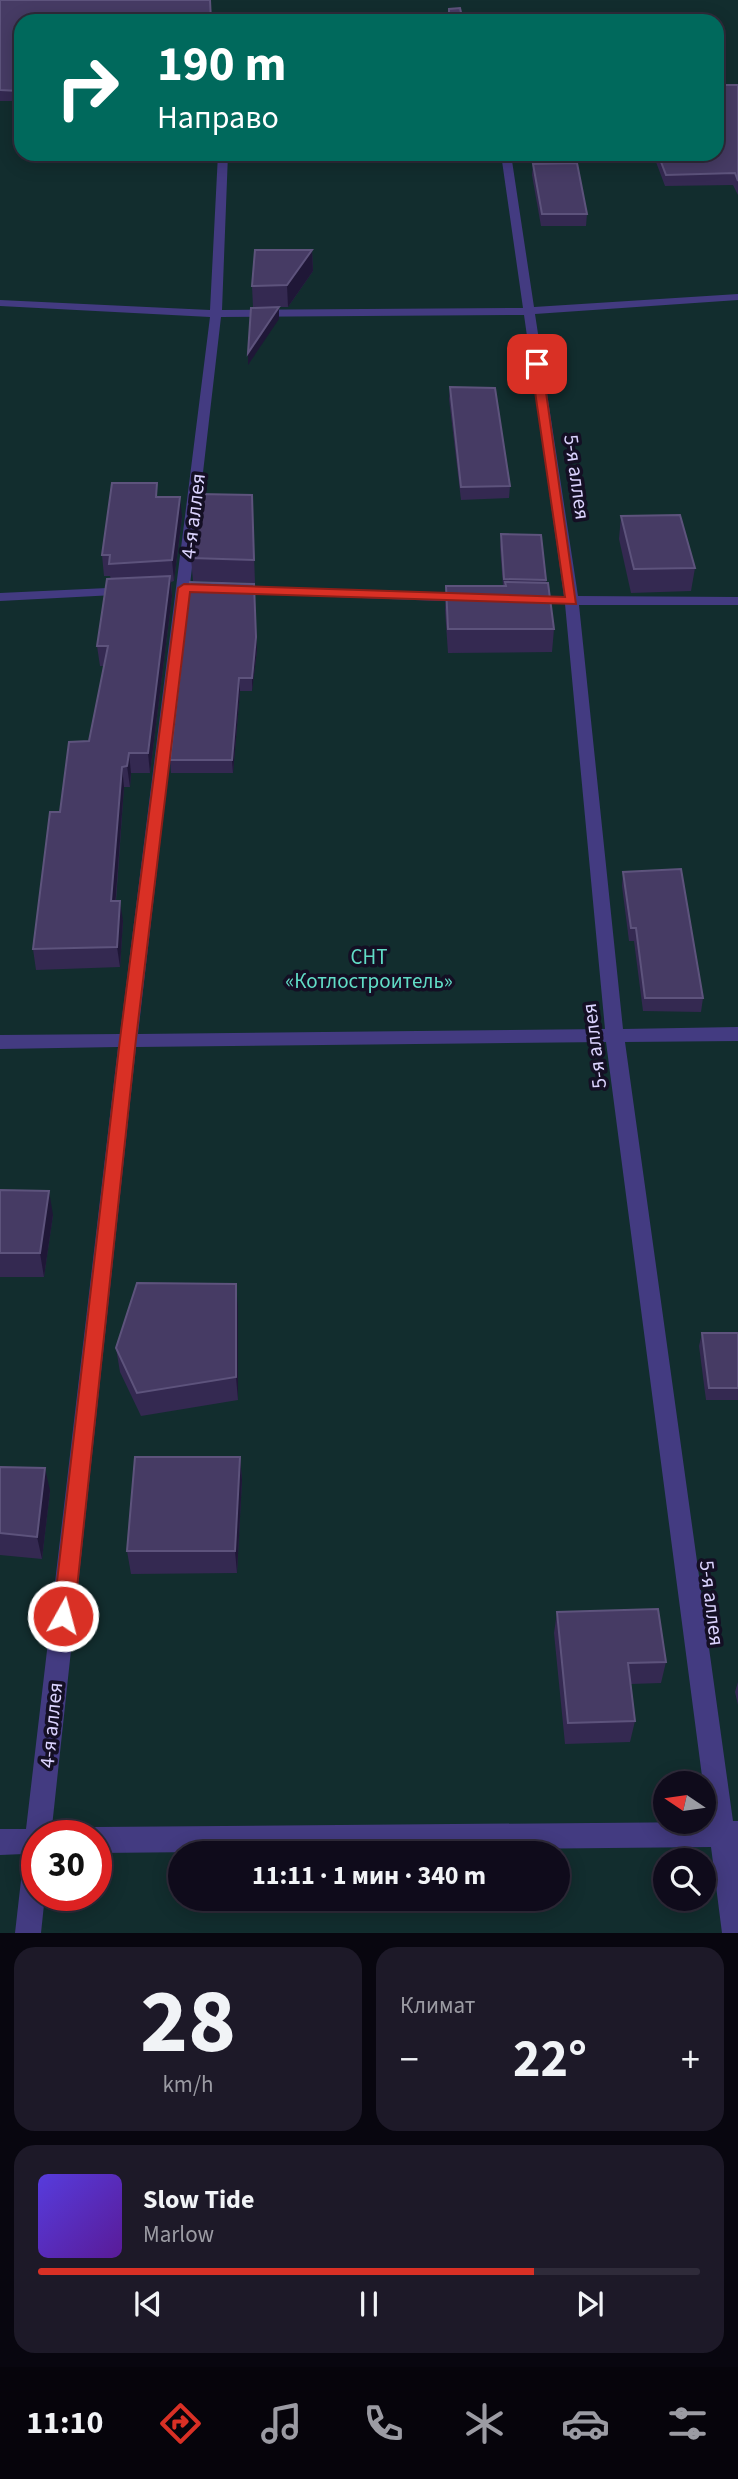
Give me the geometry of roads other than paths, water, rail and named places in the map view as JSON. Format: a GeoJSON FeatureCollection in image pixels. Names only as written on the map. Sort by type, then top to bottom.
{"type":"FeatureCollection","features":[{"type":"Feature","properties":{"kind":"street","name":"4-я аллея"},"geometry":{"type":"LineString","coordinates":[[40,1820],[128,1039],[191,588],[216,314],[223,161]]}},
{"type":"Feature","properties":{"kind":"street","name":"5-я аллея"},"geometry":{"type":"LineString","coordinates":[[507,161],[572,601],[615,1038],[729,1834],[735,1933]]}},
{"type":"Feature","properties":{"kind":"street"},"geometry":{"type":"LineString","coordinates":[[0,303],[216,314],[529,311],[738,297]]}},
{"type":"Feature","properties":{"kind":"street"},"geometry":{"type":"LineString","coordinates":[[191,588],[489,598]]}},
{"type":"Feature","properties":{"kind":"street"},"geometry":{"type":"LineString","coordinates":[[0,597],[145,590]]}},
{"type":"Feature","properties":{"kind":"street"},"geometry":{"type":"LineString","coordinates":[[517,599],[738,601]]}},
{"type":"Feature","properties":{"kind":"street"},"geometry":{"type":"LineString","coordinates":[[0,1042],[128,1039],[615,1038],[738,1034]]}},
{"type":"Feature","properties":{"kind":"street"},"geometry":{"type":"LineString","coordinates":[[112,1840],[729,1834]]}},
{"type":"Feature","properties":{"kind":"street"},"geometry":{"type":"LineString","coordinates":[[0,1842],[21,1841]]}},
{"type":"Feature","properties":{"kind":"street"},"geometry":{"type":"LineString","coordinates":[[28,1933],[30,1911]]}},
{"type":"Feature","properties":{"kind":"park label","name":"СНТ «Котлостроитель»"},"geometry":{"type":"Point","coordinates":[369,969]}}]}
